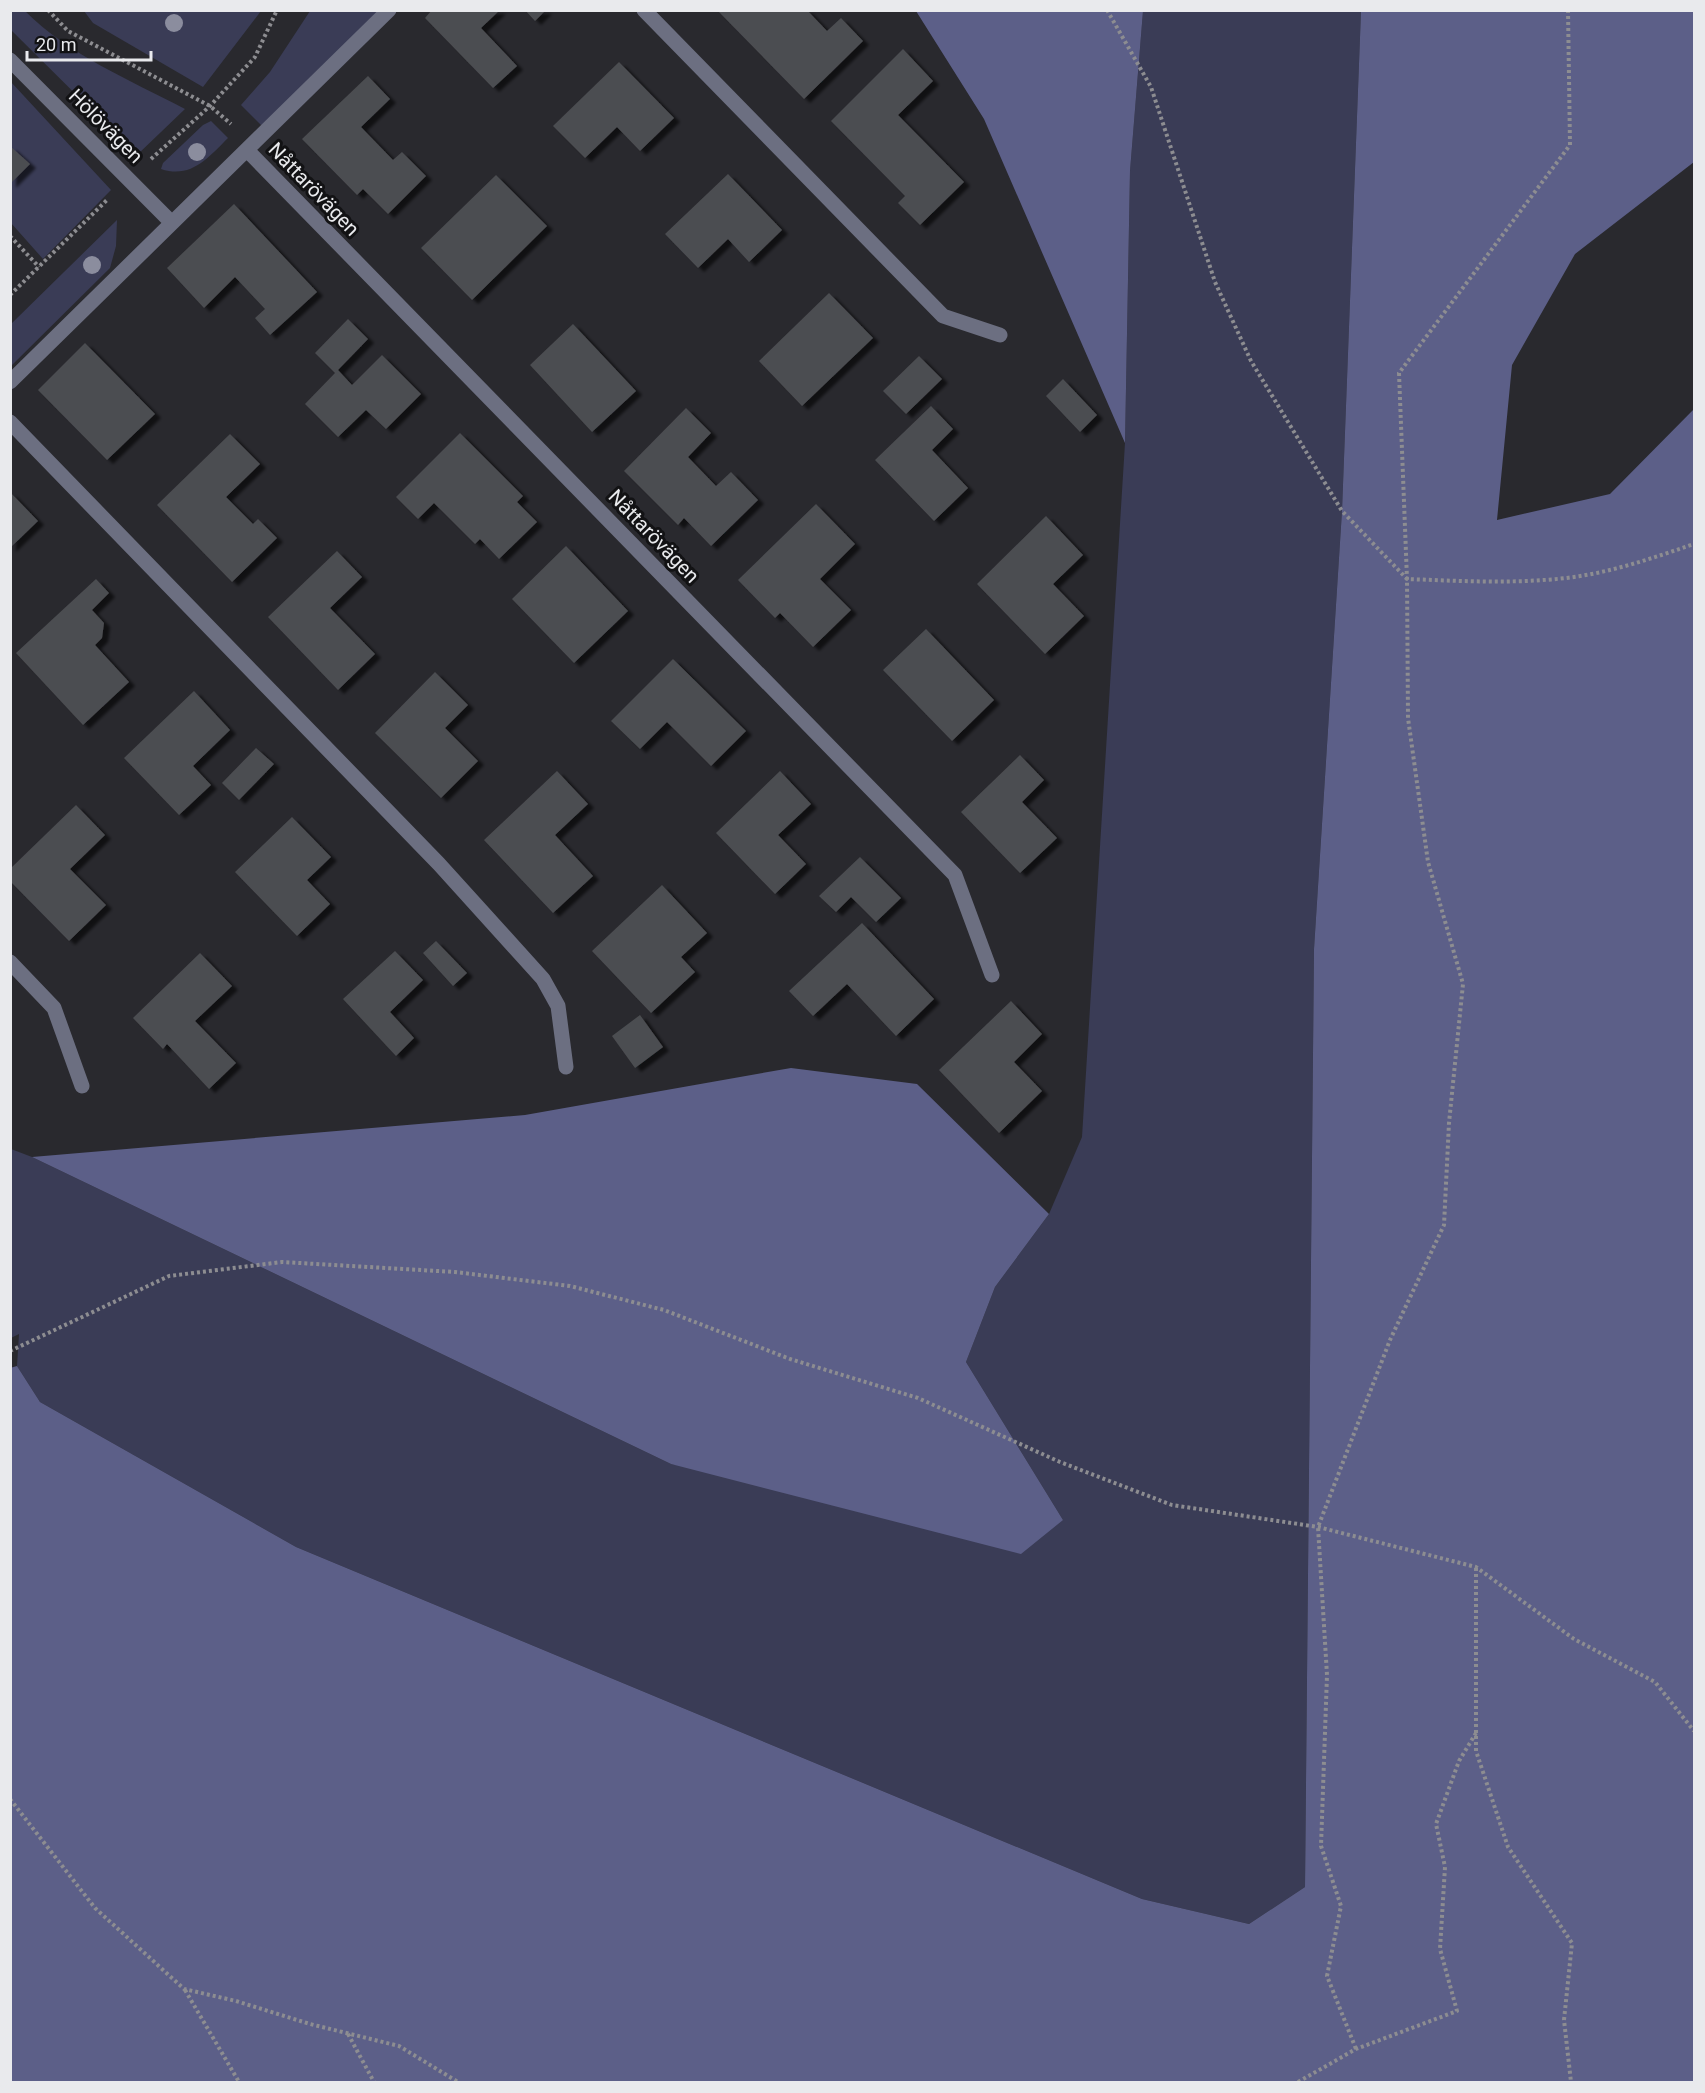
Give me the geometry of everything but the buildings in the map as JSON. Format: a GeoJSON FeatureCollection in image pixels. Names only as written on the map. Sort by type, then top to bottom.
{"type":"FeatureCollection","features":[{"type":"Feature","properties":{"kind":"street","name":"Nåttarövägen"},"geometry":{"type":"LineString","coordinates":[[10,382],[171,222],[251,148],[389,10]]}},
{"type":"Feature","properties":{"kind":"street"},"geometry":{"type":"LineString","coordinates":[[644,10],[943,316],[1000,335]]}},
{"type":"Feature","properties":{"kind":"street","name":"Hölövägen"},"geometry":{"type":"LineString","coordinates":[[10,60],[171,222]]}},
{"type":"Feature","properties":{"kind":"street","name":"Nåttarövägen"},"geometry":{"type":"LineString","coordinates":[[251,148],[955,875],[992,975]]}},
{"type":"Feature","properties":{"kind":"street"},"geometry":{"type":"LineString","coordinates":[[10,423],[440,864],[543,979],[558,1006],[566,1067]]}},
{"type":"Feature","properties":{"kind":"street"},"geometry":{"type":"LineString","coordinates":[[10,962],[54,1008],[82,1086]]}},
{"type":"Feature","properties":{"kind":"path"},"geometry":{"type":"LineString","coordinates":[[48,10],[68,31],[210,106],[251,148]]}},
{"type":"Feature","properties":{"kind":"path"},"geometry":{"type":"LineString","coordinates":[[1107,10],[1151,87],[1215,282],[1251,361],[1341,511],[1407,579],[1501,583],[1569,578],[1649,559],[1695,544]]}},
{"type":"Feature","properties":{"kind":"path"},"geometry":{"type":"LineString","coordinates":[[1356,2049],[1328,1976],[1341,1906],[1321,1846],[1327,1675],[1318,1527],[1390,1340],[1444,1225],[1449,1123],[1463,984],[1428,862],[1408,718],[1407,579],[1399,373],[1570,146],[1568,10]]}},
{"type":"Feature","properties":{"kind":"path"},"geometry":{"type":"LineString","coordinates":[[10,236],[39,267]]}},
{"type":"Feature","properties":{"kind":"path"},"geometry":{"type":"LineString","coordinates":[[10,1351],[169,1276],[282,1262],[454,1272],[570,1286],[664,1310],[789,1359],[918,1398],[1060,1462],[1172,1505],[1318,1527],[1476,1567],[1574,1640],[1655,1682],[1695,1731]]}},
{"type":"Feature","properties":{"kind":"path"},"geometry":{"type":"LineString","coordinates":[[1476,1567],[1476,1751],[1508,1847],[1572,1943],[1564,2020],[1571,2082]]}},
{"type":"Feature","properties":{"kind":"path"},"geometry":{"type":"LineString","coordinates":[[1298,2082],[1356,2049],[1456,2011],[1440,1949],[1445,1867],[1436,1824],[1459,1761],[1476,1731]]}},
{"type":"Feature","properties":{"kind":"path"},"geometry":{"type":"LineString","coordinates":[[10,1799],[95,1908],[184,1989],[239,2082]]}},
{"type":"Feature","properties":{"kind":"path"},"geometry":{"type":"LineString","coordinates":[[184,1989],[399,2046],[458,2082]]}},
{"type":"Feature","properties":{"kind":"path"},"geometry":{"type":"LineString","coordinates":[[348,2034],[374,2082]]}},
{"type":"Feature","properties":{"kind":"shaded area"},"geometry":{"type":"Polygon","coordinates":[[[11,10],[25,11],[42,27],[80,54],[185,109],[137,155],[11,30],[11,10]]]}},
{"type":"Feature","properties":{"kind":"shaded area"},"geometry":{"type":"Polygon","coordinates":[[[84,11],[261,11],[203,87],[93,23],[84,11]]]}},
{"type":"Feature","properties":{"kind":"shaded area"},"geometry":{"type":"Polygon","coordinates":[[[310,11],[382,11],[262,126],[241,105],[270,72],[310,11]]]}},
{"type":"Feature","properties":{"kind":"shaded area"},"geometry":{"type":"Polygon","coordinates":[[[916,11],[1143,11],[1130,171],[1125,443],[984,119],[916,11]]]}},
{"type":"Feature","properties":{"kind":"shaded area"},"geometry":{"type":"Polygon","coordinates":[[[1143,11],[1361,11],[1342,511],[1314,949],[1305,1887],[1249,1924],[1142,1899],[296,1547],[40,1402],[17,1366],[19,1334],[11,1338],[11,1149],[32,1157],[671,1464],[1063,1520],[966,1362],[995,1287],[1049,1214],[1082,1137],[1125,443],[1130,171],[1143,11]]]}},
{"type":"Feature","properties":{"kind":"shaded area"},"geometry":{"type":"Polygon","coordinates":[[[1361,11],[1694,11],[1694,162],[1575,254],[1512,365],[1497,520],[1610,494],[1694,409],[1694,2082],[11,2082],[10,1368],[17,1366],[40,1402],[296,1547],[1142,1899],[1249,1924],[1305,1887],[1314,949],[1342,511],[1361,11]]]}},
{"type":"Feature","properties":{"kind":"shaded area"},"geometry":{"type":"Polygon","coordinates":[[[11,82],[111,190],[43,259],[11,223],[11,82]]]}},
{"type":"Feature","properties":{"kind":"shaded area"},"geometry":{"type":"Polygon","coordinates":[[[211,121],[228,138],[213,153],[190,169],[172,171],[161,169],[163,163],[203,125],[211,121]]]}},
{"type":"Feature","properties":{"kind":"shaded area"},"geometry":{"type":"Polygon","coordinates":[[[117,220],[116,246],[110,268],[11,366],[11,324],[117,220]]]}},
{"type":"Feature","properties":{"kind":"shaded area"},"geometry":{"type":"Polygon","coordinates":[[[791,1068],[917,1084],[1049,1214],[995,1287],[966,1362],[1063,1520],[1021,1554],[671,1464],[32,1157],[525,1115],[791,1068]]]}}]}
